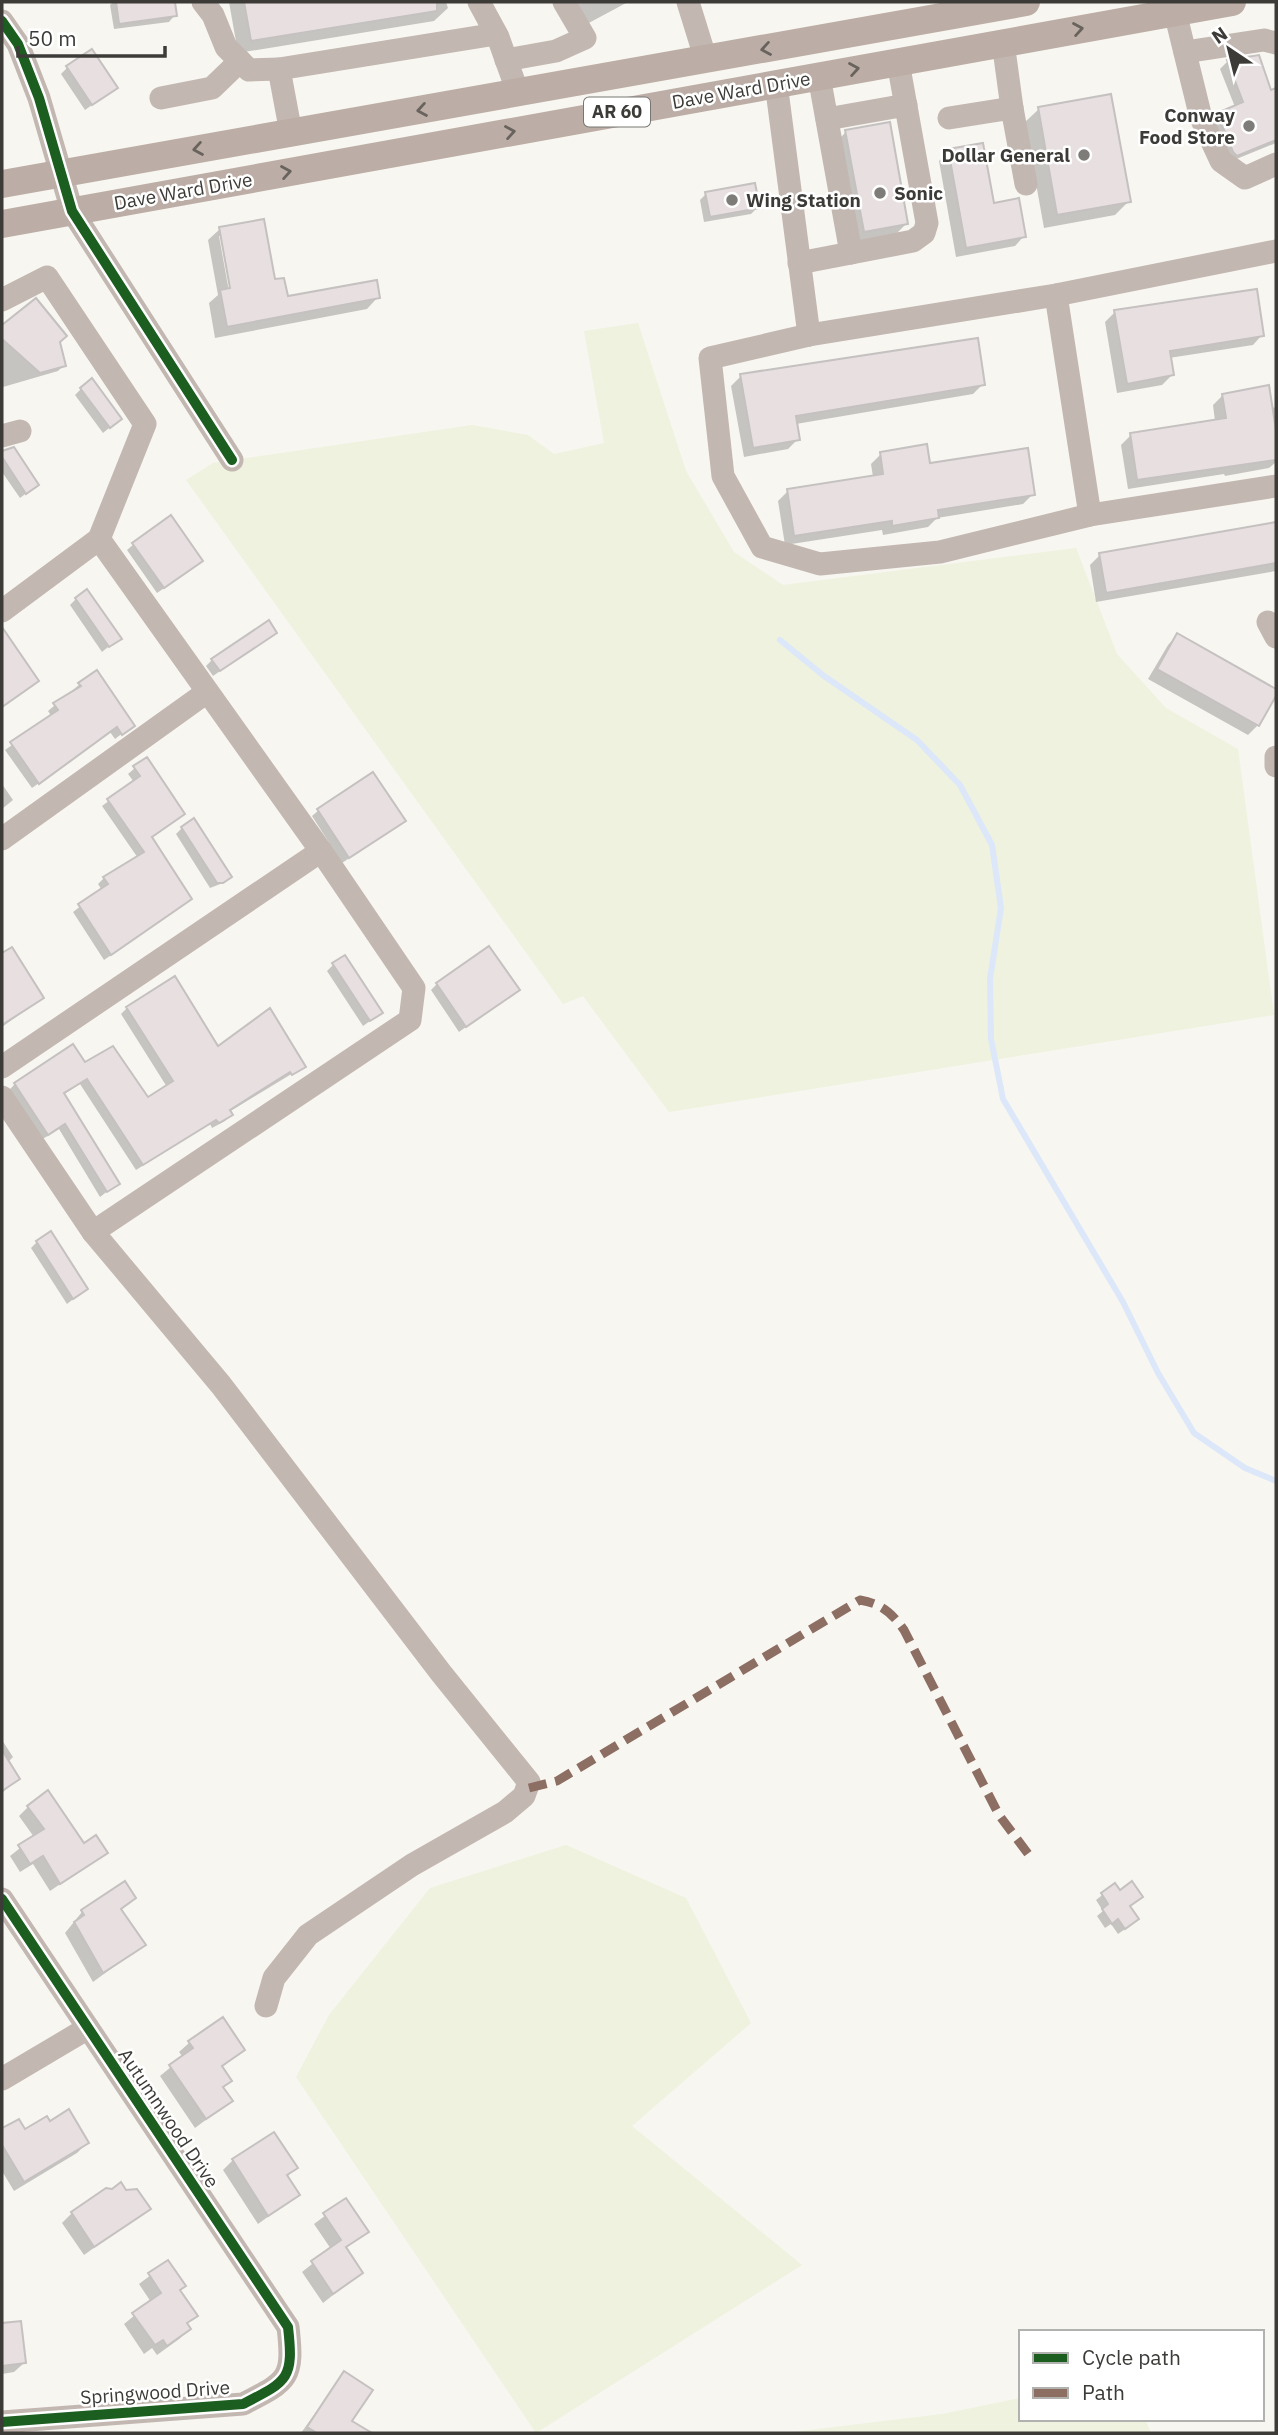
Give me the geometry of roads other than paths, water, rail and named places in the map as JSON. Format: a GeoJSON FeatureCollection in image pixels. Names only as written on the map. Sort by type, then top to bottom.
{"type":"FeatureCollection","features":[{"type":"Feature","properties":{"kind":"main road","name":"Dave Ward Drive"},"geometry":{"type":"LineString","coordinates":[[2,184],[706,60],[924,11],[1026,2]]}},
{"type":"Feature","properties":{"kind":"main road","name":"Dave Ward Drive"},"geometry":{"type":"LineString","coordinates":[[2,224],[1232,2]]}},
{"type":"Feature","properties":{"kind":"street"},"geometry":{"type":"LineString","coordinates":[[203,2],[213,15],[226,47],[249,70],[279,69],[496,34]]}},
{"type":"Feature","properties":{"kind":"street"},"geometry":{"type":"LineString","coordinates":[[479,2],[496,34],[518,93]]}},
{"type":"Feature","properties":{"kind":"street"},"geometry":{"type":"LineString","coordinates":[[506,60],[556,51],[585,38],[564,2]]}},
{"type":"Feature","properties":{"kind":"street"},"geometry":{"type":"LineString","coordinates":[[688,2],[706,60]]}},
{"type":"Feature","properties":{"kind":"street"},"geometry":{"type":"LineString","coordinates":[[1175,12],[1201,118],[1221,161],[1245,178],[1276,164]]}},
{"type":"Feature","properties":{"kind":"street"},"geometry":{"type":"LineString","coordinates":[[2,21],[18,44],[40,98],[72,211],[232,460]]}},
{"type":"Feature","properties":{"kind":"street"},"geometry":{"type":"LineString","coordinates":[[1185,52],[1264,40],[1276,43]]}},
{"type":"Feature","properties":{"kind":"street"},"geometry":{"type":"LineString","coordinates":[[1003,42],[1026,184]]}},
{"type":"Feature","properties":{"kind":"street"},"geometry":{"type":"LineString","coordinates":[[161,99],[212,88],[240,61]]}},
{"type":"Feature","properties":{"kind":"street"},"geometry":{"type":"LineString","coordinates":[[799,263],[913,241],[924,233],[928,223],[898,62]]}},
{"type":"Feature","properties":{"kind":"street"},"geometry":{"type":"LineString","coordinates":[[279,69],[291,133]]}},
{"type":"Feature","properties":{"kind":"street"},"geometry":{"type":"LineString","coordinates":[[819,76],[851,253]]}},
{"type":"Feature","properties":{"kind":"street"},"geometry":{"type":"LineString","coordinates":[[776,83],[809,335]]}},
{"type":"Feature","properties":{"kind":"street"},"geometry":{"type":"LineString","coordinates":[[827,119],[906,105]]}},
{"type":"Feature","properties":{"kind":"street"},"geometry":{"type":"LineString","coordinates":[[949,118],[1012,108]]}},
{"type":"Feature","properties":{"kind":"street"},"geometry":{"type":"LineString","coordinates":[[1276,251],[1056,295],[809,335],[710,358],[723,476],[762,547],[820,564],[940,552],[1090,515],[1276,486]]}},
{"type":"Feature","properties":{"kind":"street"},"geometry":{"type":"LineString","coordinates":[[2,300],[47,277],[145,424],[99,539],[2,611]]}},
{"type":"Feature","properties":{"kind":"street"},"geometry":{"type":"LineString","coordinates":[[1056,295],[1090,515]]}},
{"type":"Feature","properties":{"kind":"street"},"geometry":{"type":"LineString","coordinates":[[93,1232],[410,1020],[414,988],[321,851],[99,539]]}},
{"type":"Feature","properties":{"kind":"street"},"geometry":{"type":"LineString","coordinates":[[2,839],[207,692]]}},
{"type":"Feature","properties":{"kind":"street"},"geometry":{"type":"LineString","coordinates":[[1276,757],[1276,766]]}},
{"type":"Feature","properties":{"kind":"street"},"geometry":{"type":"LineString","coordinates":[[2,1067],[321,851]]}},
{"type":"Feature","properties":{"kind":"street"},"geometry":{"type":"LineString","coordinates":[[2,1097],[93,1232],[221,1385],[429,1658],[529,1782],[524,1796],[505,1812],[412,1865],[308,1935],[274,1978],[267,2006]]}},
{"type":"Feature","properties":{"kind":"street","name":"Autumnwood Drive"},"geometry":{"type":"LineString","coordinates":[[2,1899],[288,2327],[292,2361]]}},
{"type":"Feature","properties":{"kind":"street"},"geometry":{"type":"LineString","coordinates":[[2,2079],[88,2028]]}},
{"type":"Feature","properties":{"kind":"street","name":"Springwood Drive"},"geometry":{"type":"LineString","coordinates":[[2,2422],[91,2423],[243,2404],[279,2386],[292,2361]]}},
{"type":"Feature","properties":{"kind":"waterway"},"geometry":{"type":"LineString","coordinates":[[780,640],[824,676],[917,740],[960,785],[992,845],[1001,908],[990,979],[991,1039],[1003,1099],[1123,1302],[1158,1373],[1194,1433],[1245,1468],[1276,1481]]}},
{"type":"Feature","properties":{"kind":"place","name":"Conway Food Store"},"geometry":{"type":"Point","coordinates":[1249,126]}},
{"type":"Feature","properties":{"kind":"place","name":"Dollar General"},"geometry":{"type":"Point","coordinates":[1084,155]}},
{"type":"Feature","properties":{"kind":"place","name":"Sonic"},"geometry":{"type":"Point","coordinates":[880,193]}},
{"type":"Feature","properties":{"kind":"place","name":"Wing Station"},"geometry":{"type":"Point","coordinates":[732,200]}}]}
